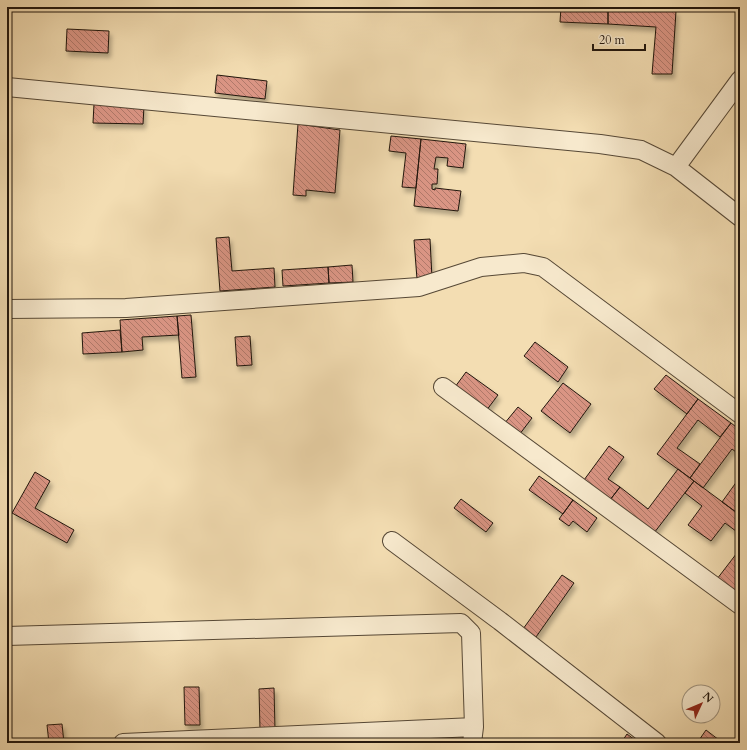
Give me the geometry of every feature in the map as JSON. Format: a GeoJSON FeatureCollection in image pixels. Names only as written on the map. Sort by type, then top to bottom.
{"type":"FeatureCollection","features":[{"type":"Feature","properties":{"kind":"street"},"geometry":{"type":"LineString","coordinates":[[676,167],[740,80]]}},
{"type":"Feature","properties":{"kind":"street"},"geometry":{"type":"LineString","coordinates":[[7,87],[600,144],[641,150],[676,167],[740,217]]}},
{"type":"Feature","properties":{"kind":"street"},"geometry":{"type":"LineString","coordinates":[[7,309],[126,308],[419,287],[481,267],[524,263],[543,267],[740,414]]}},
{"type":"Feature","properties":{"kind":"street"},"geometry":{"type":"LineString","coordinates":[[443,387],[740,605]]}},
{"type":"Feature","properties":{"kind":"street"},"geometry":{"type":"LineString","coordinates":[[392,541],[500,621],[657,743]]}},
{"type":"Feature","properties":{"kind":"street"},"geometry":{"type":"LineString","coordinates":[[7,636],[461,623],[471,633],[473,735],[123,743]]}},
{"type":"Feature","properties":{"kind":"building"},"geometry":{"type":"Polygon","coordinates":[[[561,7],[608,8],[608,24],[560,22],[561,7]]]}},
{"type":"Feature","properties":{"kind":"building"},"geometry":{"type":"Polygon","coordinates":[[[608,8],[676,11],[672,74],[652,74],[656,27],[608,24],[608,8]]]}},
{"type":"Feature","properties":{"kind":"building"},"geometry":{"type":"Polygon","coordinates":[[[67,29],[109,31],[108,53],[66,51],[67,29]]]}},
{"type":"Feature","properties":{"kind":"building"},"geometry":{"type":"Polygon","coordinates":[[[217,75],[267,81],[265,99],[215,93],[217,75]]]}},
{"type":"Feature","properties":{"kind":"building"},"geometry":{"type":"Polygon","coordinates":[[[94,104],[144,106],[143,124],[93,123],[94,104]]]}},
{"type":"Feature","properties":{"kind":"building"},"geometry":{"type":"Polygon","coordinates":[[[298,124],[340,130],[335,193],[306,190],[306,196],[293,195],[298,124]]]}},
{"type":"Feature","properties":{"kind":"building"},"geometry":{"type":"Polygon","coordinates":[[[391,136],[421,139],[416,188],[402,187],[406,153],[389,151],[391,136]]]}},
{"type":"Feature","properties":{"kind":"building"},"geometry":{"type":"Polygon","coordinates":[[[421,139],[466,144],[463,168],[447,166],[448,158],[436,157],[434,169],[438,169],[437,184],[432,184],[432,189],[435,190],[435,188],[461,191],[458,211],[414,206],[421,139]]]}},
{"type":"Feature","properties":{"kind":"building"},"geometry":{"type":"Polygon","coordinates":[[[229,237],[232,271],[274,268],[275,287],[220,291],[216,238],[229,237]]]}},
{"type":"Feature","properties":{"kind":"building"},"geometry":{"type":"Polygon","coordinates":[[[430,239],[432,278],[417,279],[414,240],[430,239]]]}},
{"type":"Feature","properties":{"kind":"building"},"geometry":{"type":"Polygon","coordinates":[[[352,265],[353,282],[329,283],[328,267],[352,265]]]}},
{"type":"Feature","properties":{"kind":"building"},"geometry":{"type":"Polygon","coordinates":[[[328,267],[329,283],[283,286],[282,270],[328,267]]]}},
{"type":"Feature","properties":{"kind":"building"},"geometry":{"type":"Polygon","coordinates":[[[191,315],[196,377],[182,378],[177,316],[191,315]]]}},
{"type":"Feature","properties":{"kind":"building"},"geometry":{"type":"Polygon","coordinates":[[[177,316],[179,335],[142,337],[143,350],[122,352],[120,320],[177,316]]]}},
{"type":"Feature","properties":{"kind":"building"},"geometry":{"type":"Polygon","coordinates":[[[120,330],[122,352],[83,354],[82,333],[120,330]]]}},
{"type":"Feature","properties":{"kind":"building"},"geometry":{"type":"Polygon","coordinates":[[[250,336],[252,365],[237,366],[235,337],[250,336]]]}},
{"type":"Feature","properties":{"kind":"building"},"geometry":{"type":"Polygon","coordinates":[[[535,342],[568,367],[558,382],[524,356],[535,342]]]}},
{"type":"Feature","properties":{"kind":"building"},"geometry":{"type":"Polygon","coordinates":[[[466,372],[498,395],[486,411],[455,387],[466,372]]]}},
{"type":"Feature","properties":{"kind":"building"},"geometry":{"type":"Polygon","coordinates":[[[666,375],[698,399],[687,414],[654,389],[666,375]]]}},
{"type":"Feature","properties":{"kind":"building"},"geometry":{"type":"Polygon","coordinates":[[[563,383],[591,404],[570,433],[541,411],[563,383]]]}},
{"type":"Feature","properties":{"kind":"building"},"geometry":{"type":"Polygon","coordinates":[[[698,399],[731,423],[720,437],[698,420],[677,448],[700,464],[690,478],[657,454],[698,399]]]}},
{"type":"Feature","properties":{"kind":"building"},"geometry":{"type":"Polygon","coordinates":[[[518,407],[532,418],[519,435],[504,424],[518,407]]]}},
{"type":"Feature","properties":{"kind":"building"},"geometry":{"type":"Polygon","coordinates":[[[731,423],[740,430],[740,455],[732,449],[703,488],[690,478],[731,423]]]}},
{"type":"Feature","properties":{"kind":"building"},"geometry":{"type":"Polygon","coordinates":[[[609,446],[624,457],[608,479],[620,487],[610,500],[584,480],[609,446]]]}},
{"type":"Feature","properties":{"kind":"building"},"geometry":{"type":"Polygon","coordinates":[[[678,469],[694,481],[654,533],[610,500],[620,487],[648,509],[678,469]]]}},
{"type":"Feature","properties":{"kind":"building"},"geometry":{"type":"Polygon","coordinates":[[[35,472],[50,481],[35,508],[74,530],[67,543],[12,513],[35,472]]]}},
{"type":"Feature","properties":{"kind":"building"},"geometry":{"type":"Polygon","coordinates":[[[539,476],[573,500],[563,514],[529,490],[539,476]]]}},
{"type":"Feature","properties":{"kind":"building"},"geometry":{"type":"Polygon","coordinates":[[[740,477],[740,515],[722,502],[740,477]]]}},
{"type":"Feature","properties":{"kind":"building"},"geometry":{"type":"Polygon","coordinates":[[[694,481],[740,515],[740,534],[725,523],[711,541],[688,525],[702,506],[685,493],[694,481]]]}},
{"type":"Feature","properties":{"kind":"building"},"geometry":{"type":"Polygon","coordinates":[[[461,499],[493,523],[486,532],[454,508],[461,499]]]}},
{"type":"Feature","properties":{"kind":"building"},"geometry":{"type":"Polygon","coordinates":[[[573,500],[597,518],[587,532],[573,521],[569,526],[559,519],[573,500]]]}},
{"type":"Feature","properties":{"kind":"building"},"geometry":{"type":"Polygon","coordinates":[[[740,549],[740,570],[736,575],[740,578],[740,596],[717,579],[740,549]]]}},
{"type":"Feature","properties":{"kind":"building"},"geometry":{"type":"Polygon","coordinates":[[[562,575],[574,583],[536,637],[523,629],[562,575]]]}},
{"type":"Feature","properties":{"kind":"building"},"geometry":{"type":"Polygon","coordinates":[[[184,687],[199,687],[200,725],[185,725],[184,687]]]}},
{"type":"Feature","properties":{"kind":"building"},"geometry":{"type":"Polygon","coordinates":[[[274,688],[275,730],[260,730],[259,689],[274,688]]]}},
{"type":"Feature","properties":{"kind":"building"},"geometry":{"type":"Polygon","coordinates":[[[62,724],[64,743],[49,743],[47,725],[62,724]]]}},
{"type":"Feature","properties":{"kind":"building"},"geometry":{"type":"Polygon","coordinates":[[[706,730],[719,740],[716,743],[697,743],[706,730]]]}},
{"type":"Feature","properties":{"kind":"building"},"geometry":{"type":"Polygon","coordinates":[[[627,734],[639,743],[621,743],[627,734]]]}}]}
